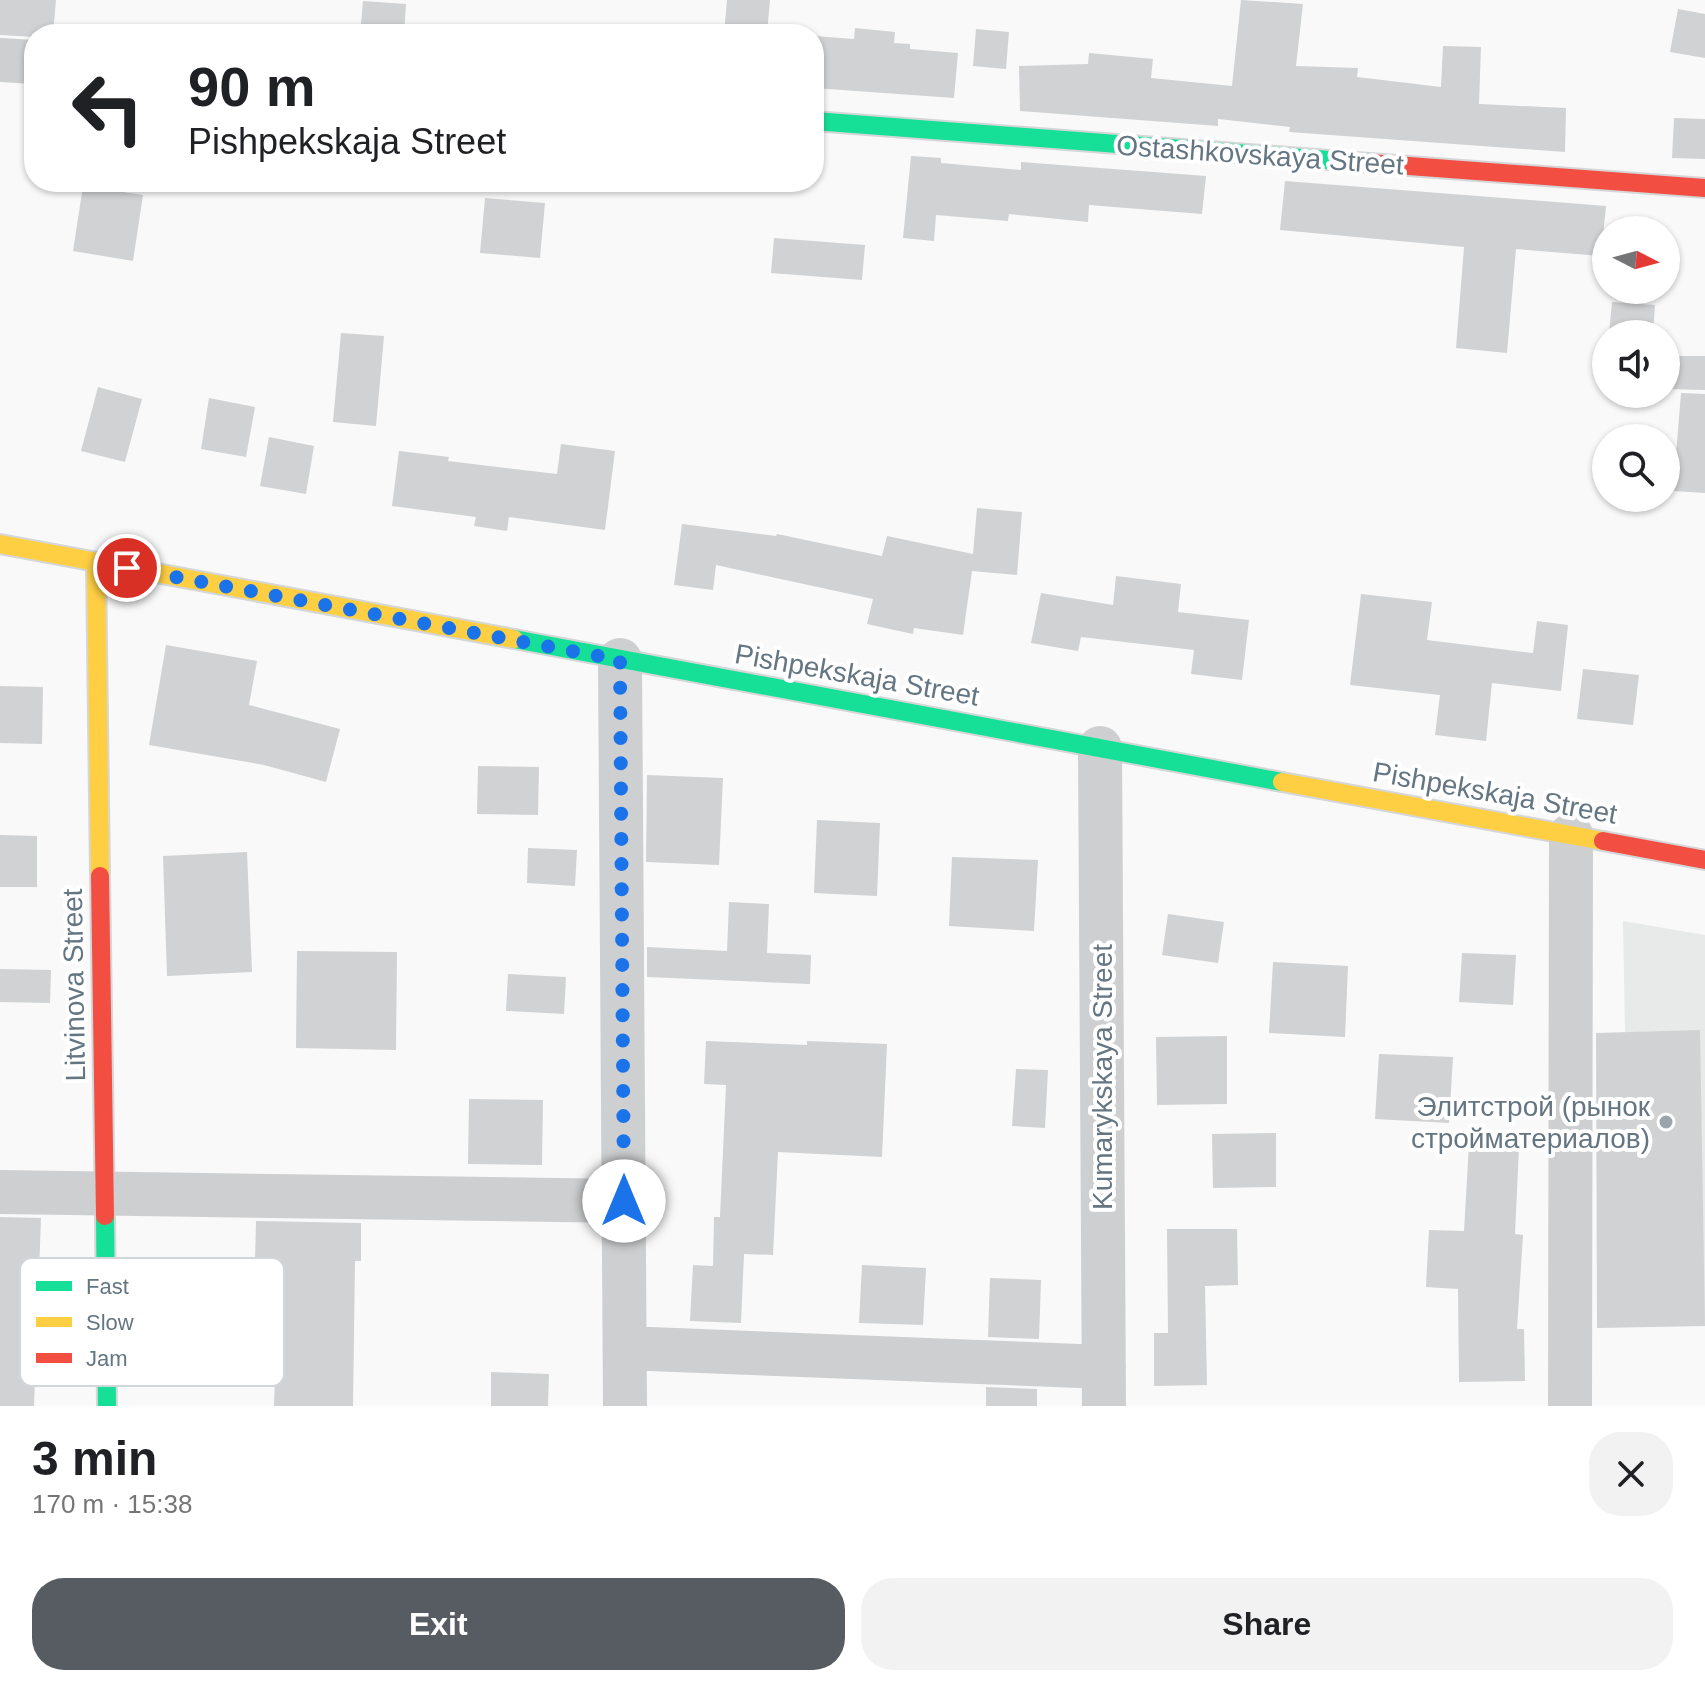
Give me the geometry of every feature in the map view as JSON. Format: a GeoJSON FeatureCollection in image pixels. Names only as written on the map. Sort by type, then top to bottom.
{"type":"FeatureCollection","features":[{"type":"Feature","properties":{"kind":"street"},"geometry":{"type":"LineString","coordinates":[[0,60],[24,61]]}},
{"type":"Feature","properties":{"kind":"street","name":"Ostashkovskaya Street"},"geometry":{"type":"LineString","coordinates":[[824,122],[1705,188]]}},
{"type":"Feature","properties":{"kind":"street","name":"Pishpekskaja Street"},"geometry":{"type":"LineString","coordinates":[[0,544],[1705,860]]}},
{"type":"Feature","properties":{"kind":"street","name":"Litvinova Street"},"geometry":{"type":"LineString","coordinates":[[96,563],[106,1258]]}},
{"type":"Feature","properties":{"kind":"street"},"geometry":{"type":"LineString","coordinates":[[620,660],[625,1406]]}},
{"type":"Feature","properties":{"kind":"street","name":"Kumarykskaya Street"},"geometry":{"type":"LineString","coordinates":[[1100,748],[1104,1386]]}},
{"type":"Feature","properties":{"kind":"street"},"geometry":{"type":"LineString","coordinates":[[1570,1406],[1571,835]]}},
{"type":"Feature","properties":{"kind":"street"},"geometry":{"type":"LineString","coordinates":[[0,1192],[624,1201]]}},
{"type":"Feature","properties":{"kind":"street"},"geometry":{"type":"LineString","coordinates":[[625,1348],[1104,1386]]}},
{"type":"Feature","properties":{"kind":"street","name":"Litvinova Street"},"geometry":{"type":"LineString","coordinates":[[107,1386],[107,1406]]}},
{"type":"Feature","properties":{"kind":"shaded area","name":"Элитстрой (рынок стройматериалов)"},"geometry":{"type":"Polygon","coordinates":[[[1623,921],[1705,935],[1705,1322],[1630,1309],[1623,921]]]}},
{"type":"Feature","properties":{"kind":"building"},"geometry":{"type":"Polygon","coordinates":[[[0,0],[56,0],[54,24],[24,24],[24,36],[0,35],[0,0]]]}},
{"type":"Feature","properties":{"kind":"building"},"geometry":{"type":"Polygon","coordinates":[[[727,0],[770,0],[768,24],[725,24],[727,0]]]}},
{"type":"Feature","properties":{"kind":"building"},"geometry":{"type":"Polygon","coordinates":[[[1241,0],[1303,4],[1296,66],[1358,68],[1357,77],[1441,87],[1443,46],[1481,47],[1479,104],[1566,108],[1565,152],[1289,132],[1290,127],[1218,119],[1218,126],[1020,111],[1019,66],[1088,64],[1089,53],[1153,59],[1151,78],[1232,86],[1241,0]]]}},
{"type":"Feature","properties":{"kind":"building"},"geometry":{"type":"Polygon","coordinates":[[[363,1],[406,4],[405,24],[361,24],[363,1]]]}},
{"type":"Feature","properties":{"kind":"building"},"geometry":{"type":"Polygon","coordinates":[[[1678,9],[1705,14],[1705,58],[1670,52],[1678,9]]]}},
{"type":"Feature","properties":{"kind":"building"},"geometry":{"type":"Polygon","coordinates":[[[855,28],[895,32],[894,43],[910,44],[910,49],[958,53],[954,98],[824,89],[824,37],[854,39],[855,28]]]}},
{"type":"Feature","properties":{"kind":"building"},"geometry":{"type":"Polygon","coordinates":[[[976,29],[1009,32],[1006,69],[973,66],[976,29]]]}},
{"type":"Feature","properties":{"kind":"building"},"geometry":{"type":"Polygon","coordinates":[[[1674,118],[1705,119],[1705,159],[1672,158],[1674,118]]]}},
{"type":"Feature","properties":{"kind":"building"},"geometry":{"type":"Polygon","coordinates":[[[911,156],[941,158],[941,163],[1021,170],[1021,162],[1206,176],[1202,214],[1089,205],[1088,222],[1009,214],[1008,221],[936,215],[934,241],[903,238],[911,156]]]}},
{"type":"Feature","properties":{"kind":"building"},"geometry":{"type":"Polygon","coordinates":[[[1285,181],[1606,206],[1605,216],[1592,216],[1592,255],[1516,249],[1507,353],[1456,348],[1464,247],[1280,230],[1285,181]]]}},
{"type":"Feature","properties":{"kind":"building"},"geometry":{"type":"Polygon","coordinates":[[[82,192],[143,195],[133,261],[73,251],[82,192]]]}},
{"type":"Feature","properties":{"kind":"building"},"geometry":{"type":"Polygon","coordinates":[[[485,198],[545,203],[540,258],[480,253],[485,198]]]}},
{"type":"Feature","properties":{"kind":"building"},"geometry":{"type":"Polygon","coordinates":[[[774,238],[865,245],[862,280],[771,273],[774,238]]]}},
{"type":"Feature","properties":{"kind":"building"},"geometry":{"type":"Polygon","coordinates":[[[1612,304],[1655,305],[1654,320],[1610,320],[1612,304]]]}},
{"type":"Feature","properties":{"kind":"building"},"geometry":{"type":"Polygon","coordinates":[[[341,333],[384,336],[376,426],[333,422],[341,333]]]}},
{"type":"Feature","properties":{"kind":"building"},"geometry":{"type":"Polygon","coordinates":[[[1680,356],[1705,356],[1705,390],[1680,389],[1680,356]]]}},
{"type":"Feature","properties":{"kind":"building"},"geometry":{"type":"Polygon","coordinates":[[[98,387],[142,399],[125,462],[81,451],[98,387]]]}},
{"type":"Feature","properties":{"kind":"building"},"geometry":{"type":"Polygon","coordinates":[[[1681,393],[1705,394],[1705,493],[1680,491],[1681,393]]]}},
{"type":"Feature","properties":{"kind":"building"},"geometry":{"type":"Polygon","coordinates":[[[209,398],[255,407],[246,457],[201,449],[209,398]]]}},
{"type":"Feature","properties":{"kind":"building"},"geometry":{"type":"Polygon","coordinates":[[[269,437],[314,446],[306,494],[260,486],[269,437]]]}},
{"type":"Feature","properties":{"kind":"building"},"geometry":{"type":"Polygon","coordinates":[[[561,444],[615,451],[605,530],[509,517],[507,531],[474,526],[476,517],[392,506],[399,451],[449,457],[448,461],[557,474],[561,444]]]}},
{"type":"Feature","properties":{"kind":"building"},"geometry":{"type":"Polygon","coordinates":[[[977,508],[1022,512],[1017,575],[972,571],[963,635],[914,628],[913,634],[867,624],[873,599],[716,565],[713,590],[674,585],[682,524],[777,534],[882,556],[887,536],[973,554],[977,508]]]}},
{"type":"Feature","properties":{"kind":"building"},"geometry":{"type":"Polygon","coordinates":[[[1116,576],[1181,584],[1178,612],[1249,620],[1242,680],[1191,674],[1194,650],[1081,637],[1078,651],[1031,643],[1041,593],[1113,605],[1116,576]]]}},
{"type":"Feature","properties":{"kind":"building"},"geometry":{"type":"Polygon","coordinates":[[[1361,594],[1432,602],[1427,640],[1533,653],[1537,621],[1568,625],[1561,691],[1492,683],[1486,741],[1435,735],[1440,695],[1350,685],[1361,594]]]}},
{"type":"Feature","properties":{"kind":"building"},"geometry":{"type":"Polygon","coordinates":[[[166,645],[257,661],[249,705],[340,729],[326,782],[264,765],[149,745],[166,645]]]}},
{"type":"Feature","properties":{"kind":"building"},"geometry":{"type":"Polygon","coordinates":[[[1583,669],[1639,675],[1633,725],[1577,719],[1583,669]]]}},
{"type":"Feature","properties":{"kind":"building"},"geometry":{"type":"Polygon","coordinates":[[[0,686],[43,687],[42,744],[0,743],[0,686]]]}},
{"type":"Feature","properties":{"kind":"building"},"geometry":{"type":"Polygon","coordinates":[[[478,766],[539,767],[538,815],[477,814],[478,766]]]}},
{"type":"Feature","properties":{"kind":"building"},"geometry":{"type":"Polygon","coordinates":[[[647,775],[723,778],[719,865],[646,862],[647,775]]]}},
{"type":"Feature","properties":{"kind":"building"},"geometry":{"type":"Polygon","coordinates":[[[817,820],[880,823],[877,896],[814,893],[817,820]]]}},
{"type":"Feature","properties":{"kind":"building"},"geometry":{"type":"Polygon","coordinates":[[[0,835],[37,836],[37,887],[0,887],[0,835]]]}},
{"type":"Feature","properties":{"kind":"building"},"geometry":{"type":"Polygon","coordinates":[[[528,848],[577,850],[575,886],[527,883],[528,848]]]}},
{"type":"Feature","properties":{"kind":"building"},"geometry":{"type":"Polygon","coordinates":[[[247,852],[252,972],[167,976],[163,856],[247,852]]]}},
{"type":"Feature","properties":{"kind":"building"},"geometry":{"type":"Polygon","coordinates":[[[952,857],[1038,860],[1034,931],[949,926],[952,857]]]}},
{"type":"Feature","properties":{"kind":"building"},"geometry":{"type":"Polygon","coordinates":[[[729,902],[769,904],[767,953],[811,955],[810,984],[647,977],[647,947],[727,951],[729,902]]]}},
{"type":"Feature","properties":{"kind":"building"},"geometry":{"type":"Polygon","coordinates":[[[1168,914],[1224,922],[1218,963],[1162,955],[1168,914]]]}},
{"type":"Feature","properties":{"kind":"building"},"geometry":{"type":"Polygon","coordinates":[[[297,951],[397,952],[396,1050],[296,1048],[297,951]]]}},
{"type":"Feature","properties":{"kind":"building"},"geometry":{"type":"Polygon","coordinates":[[[1462,953],[1516,955],[1513,1005],[1459,1002],[1462,953]]]}},
{"type":"Feature","properties":{"kind":"building"},"geometry":{"type":"Polygon","coordinates":[[[1273,962],[1348,966],[1345,1037],[1269,1033],[1273,962]]]}},
{"type":"Feature","properties":{"kind":"building"},"geometry":{"type":"Polygon","coordinates":[[[0,969],[51,970],[50,1003],[0,1002],[0,969]]]}},
{"type":"Feature","properties":{"kind":"building"},"geometry":{"type":"Polygon","coordinates":[[[508,974],[566,977],[564,1014],[506,1011],[508,974]]]}},
{"type":"Feature","properties":{"kind":"building","name":"Элитстрой (рынок стройматериалов)"},"geometry":{"type":"Polygon","coordinates":[[[1700,1030],[1705,1326],[1597,1328],[1596,1033],[1700,1030]]]}},
{"type":"Feature","properties":{"kind":"building"},"geometry":{"type":"Polygon","coordinates":[[[1227,1036],[1227,1104],[1157,1105],[1156,1037],[1227,1036]]]}},
{"type":"Feature","properties":{"kind":"building"},"geometry":{"type":"Polygon","coordinates":[[[706,1041],[887,1044],[882,1157],[778,1152],[773,1255],[744,1254],[741,1323],[690,1321],[693,1265],[713,1266],[714,1217],[720,1217],[726,1085],[704,1084],[706,1041]]]}},
{"type":"Feature","properties":{"kind":"building"},"geometry":{"type":"Polygon","coordinates":[[[1379,1054],[1453,1057],[1449,1123],[1375,1119],[1379,1054]]]}},
{"type":"Feature","properties":{"kind":"building"},"geometry":{"type":"Polygon","coordinates":[[[1016,1069],[1048,1070],[1045,1128],[1012,1126],[1016,1069]]]}},
{"type":"Feature","properties":{"kind":"building"},"geometry":{"type":"Polygon","coordinates":[[[469,1099],[543,1100],[542,1165],[468,1164],[469,1099]]]}},
{"type":"Feature","properties":{"kind":"building"},"geometry":{"type":"Polygon","coordinates":[[[1276,1133],[1276,1187],[1213,1188],[1212,1134],[1276,1133]]]}},
{"type":"Feature","properties":{"kind":"building"},"geometry":{"type":"Polygon","coordinates":[[[1469,1144],[1519,1147],[1515,1234],[1523,1235],[1517,1329],[1524,1329],[1525,1381],[1459,1382],[1458,1289],[1426,1287],[1429,1230],[1464,1231],[1469,1144]]]}},
{"type":"Feature","properties":{"kind":"building"},"geometry":{"type":"Polygon","coordinates":[[[0,1217],[41,1218],[40,1258],[20,1258],[20,1386],[35,1386],[34,1406],[0,1406],[0,1217]]]}},
{"type":"Feature","properties":{"kind":"building"},"geometry":{"type":"Polygon","coordinates":[[[256,1221],[361,1223],[361,1261],[355,1261],[353,1406],[274,1406],[275,1386],[284,1386],[284,1258],[255,1258],[256,1221]]]}},
{"type":"Feature","properties":{"kind":"building"},"geometry":{"type":"Polygon","coordinates":[[[1167,1229],[1237,1229],[1238,1285],[1205,1286],[1207,1385],[1154,1386],[1154,1333],[1168,1333],[1167,1229]]]}},
{"type":"Feature","properties":{"kind":"building"},"geometry":{"type":"Polygon","coordinates":[[[862,1265],[926,1268],[923,1325],[859,1323],[862,1265]]]}},
{"type":"Feature","properties":{"kind":"building"},"geometry":{"type":"Polygon","coordinates":[[[990,1278],[1041,1280],[1039,1339],[988,1337],[990,1278]]]}},
{"type":"Feature","properties":{"kind":"building"},"geometry":{"type":"Polygon","coordinates":[[[491,1372],[549,1374],[548,1406],[491,1406],[491,1372]]]}},
{"type":"Feature","properties":{"kind":"building"},"geometry":{"type":"Polygon","coordinates":[[[986,1387],[1037,1389],[1037,1406],[986,1406],[986,1387]]]}},
{"type":"Feature","properties":{"kind":"traffic: fast"},"geometry":{"type":"LineString","coordinates":[[824,122],[1369,163]]}},
{"type":"Feature","properties":{"kind":"traffic: fast"},"geometry":{"type":"LineString","coordinates":[[514,639],[1282,782]]}},
{"type":"Feature","properties":{"kind":"traffic: fast"},"geometry":{"type":"LineString","coordinates":[[105,1216],[105,1258]]}},
{"type":"Feature","properties":{"kind":"traffic: fast"},"geometry":{"type":"LineString","coordinates":[[107,1386],[107,1406]]}},
{"type":"Feature","properties":{"kind":"traffic: slow"},"geometry":{"type":"LineString","coordinates":[[0,544],[514,639]]}},
{"type":"Feature","properties":{"kind":"traffic: slow"},"geometry":{"type":"LineString","coordinates":[[96,563],[100,876]]}},
{"type":"Feature","properties":{"kind":"traffic: slow"},"geometry":{"type":"LineString","coordinates":[[1282,782],[1603,841]]}},
{"type":"Feature","properties":{"kind":"traffic: jam"},"geometry":{"type":"LineString","coordinates":[[1369,163],[1705,188]]}},
{"type":"Feature","properties":{"kind":"traffic: jam"},"geometry":{"type":"LineString","coordinates":[[1603,841],[1705,860]]}},
{"type":"Feature","properties":{"kind":"traffic: jam"},"geometry":{"type":"LineString","coordinates":[[100,876],[105,1216]]}},
{"type":"Feature","properties":{"kind":"place","name":"Элитстрой (рынок стройматериалов)"},"geometry":{"type":"Point","coordinates":[1666,1122]}},
{"type":"Feature","properties":{"kind":"route"},"geometry":{"type":"LineString","coordinates":[[127,568],[620,660],[624,1201]]}}]}
